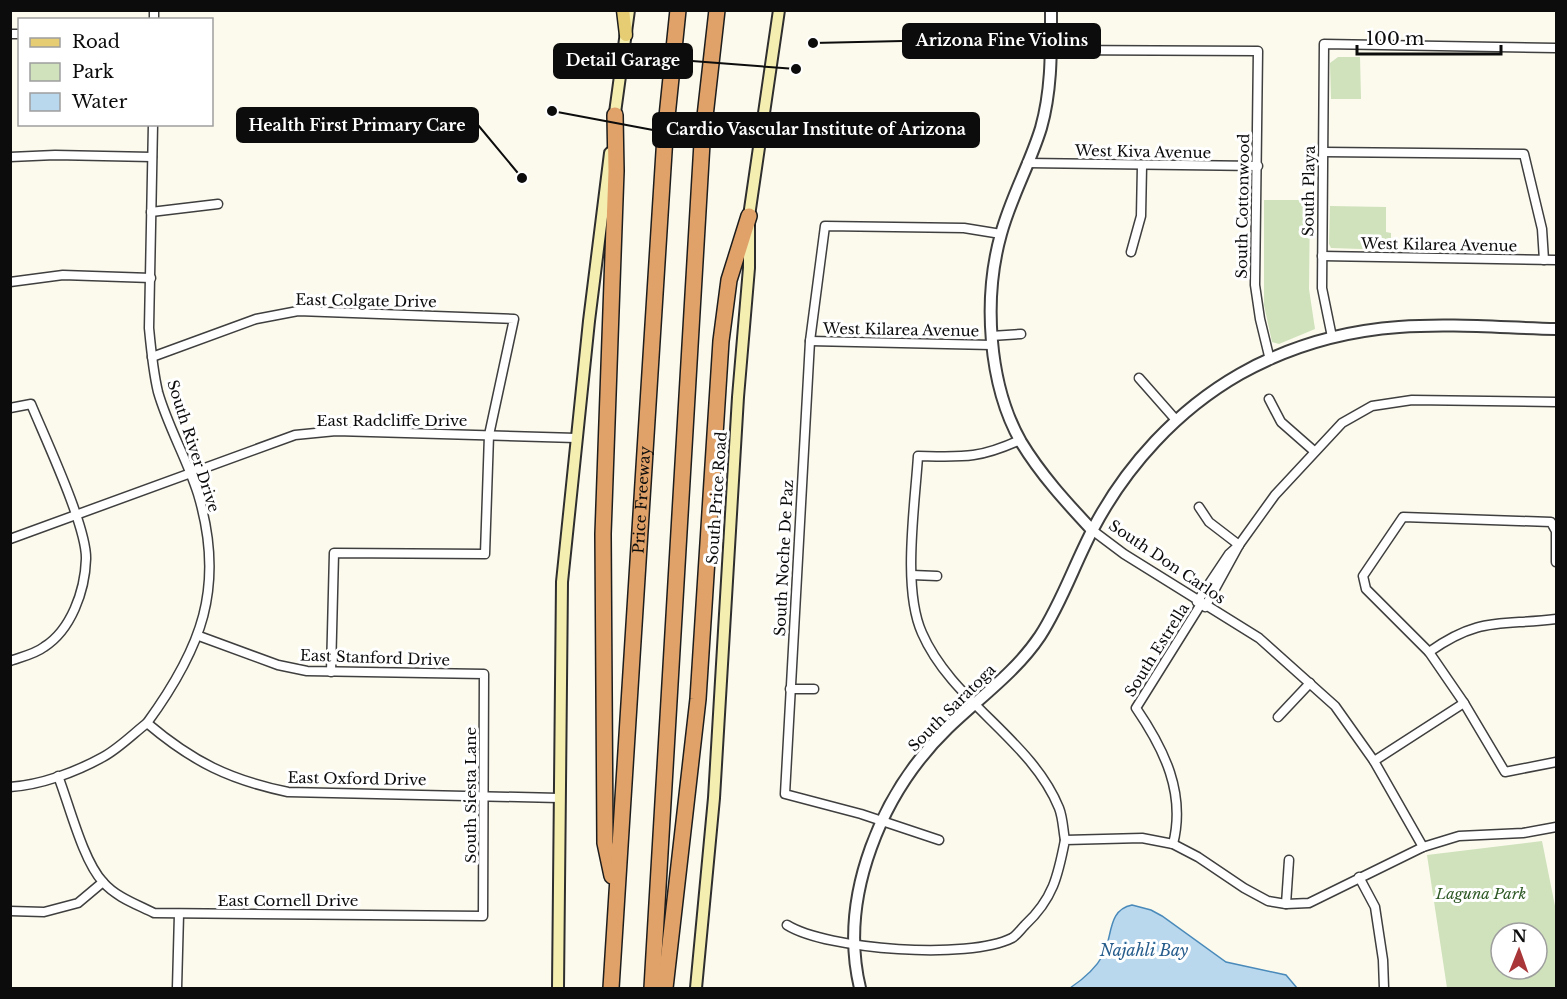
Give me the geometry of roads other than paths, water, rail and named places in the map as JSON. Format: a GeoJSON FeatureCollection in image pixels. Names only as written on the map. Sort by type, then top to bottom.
{"type":"FeatureCollection","features":[{"type":"Feature","properties":{"kind":"highway","name":"Price Freeway"},"geometry":{"type":"LineString","coordinates":[[611,988],[666,136],[678,10]]}},
{"type":"Feature","properties":{"kind":"highway"},"geometry":{"type":"LineString","coordinates":[[652,988],[702,143],[717,10]]}},
{"type":"Feature","properties":{"kind":"highway"},"geometry":{"type":"LineString","coordinates":[[615,115],[616,171],[603,534],[605,843],[616,893]]}},
{"type":"Feature","properties":{"kind":"highway"},"geometry":{"type":"LineString","coordinates":[[665,988],[700,675],[721,341],[729,280],[749,216]]}},
{"type":"Feature","properties":{"kind":"main road"},"geometry":{"type":"LineString","coordinates":[[623,10],[626,35]]}},
{"type":"Feature","properties":{"kind":"main road"},"geometry":{"type":"LineString","coordinates":[[558,988],[561,619],[576,438],[629,10]]}},
{"type":"Feature","properties":{"kind":"main road","name":"South Price Road"},"geometry":{"type":"LineString","coordinates":[[696,988],[714,798],[736,431],[749,268],[749,216],[779,10]]}},
{"type":"Feature","properties":{"kind":"street","name":"South Don Carlos"},"geometry":{"type":"LineString","coordinates":[[1051,10],[1049,91],[1041,128],[1001,234],[993,274],[991,340],[1002,392],[1020,440],[1053,489],[1092,530],[1124,554],[1258,638],[1335,706],[1374,761],[1423,847]]}},
{"type":"Feature","properties":{"kind":"street","name":"South Playa"},"geometry":{"type":"LineString","coordinates":[[1332,337],[1322,288],[1324,44],[1557,48]]}},
{"type":"Feature","properties":{"kind":"street","name":"South Cottonwood"},"geometry":{"type":"LineString","coordinates":[[1051,50],[1258,51],[1256,285],[1260,319],[1270,360]]}},
{"type":"Feature","properties":{"kind":"street","name":"South River Drive"},"geometry":{"type":"LineString","coordinates":[[147,723],[174,686],[199,636],[209,590],[209,545],[198,495],[158,392],[152,357],[149,328],[153,126]]}},
{"type":"Feature","properties":{"kind":"street"},"geometry":{"type":"LineString","coordinates":[[1323,152],[1524,154],[1542,229],[1544,260]]}},
{"type":"Feature","properties":{"kind":"street"},"geometry":{"type":"LineString","coordinates":[[10,157],[55,155],[152,157]]}},
{"type":"Feature","properties":{"kind":"street","name":"West Kiva Avenue"},"geometry":{"type":"LineString","coordinates":[[1028,163],[1258,166]]}},
{"type":"Feature","properties":{"kind":"street"},"geometry":{"type":"LineString","coordinates":[[1131,252],[1140,216],[1142,166]]}},
{"type":"Feature","properties":{"kind":"street"},"geometry":{"type":"LineString","coordinates":[[151,212],[218,204]]}},
{"type":"Feature","properties":{"kind":"street","name":"South Noche De Paz"},"geometry":{"type":"LineString","coordinates":[[881,821],[785,794],[810,341],[825,226],[964,228],[1001,234]]}},
{"type":"Feature","properties":{"kind":"street","name":"West Kilarea Avenue"},"geometry":{"type":"LineString","coordinates":[[1322,256],[1557,260]]}},
{"type":"Feature","properties":{"kind":"street"},"geometry":{"type":"LineString","coordinates":[[10,282],[63,275],[151,278]]}},
{"type":"Feature","properties":{"kind":"street","name":"East Colgate Drive"},"geometry":{"type":"LineString","coordinates":[[152,357],[256,319],[298,311],[514,319],[489,435]]}},
{"type":"Feature","properties":{"kind":"street","name":"South Saratoga"},"geometry":{"type":"LineString","coordinates":[[860,988],[854,946],[859,893],[868,856],[881,821],[912,770],[948,728],[976,705],[1039,638],[1060,602],[1092,530],[1116,488],[1176,420],[1210,392],[1270,360],[1332,337],[1400,327],[1557,329]]}},
{"type":"Feature","properties":{"kind":"street","name":"West Kilarea Avenue"},"geometry":{"type":"LineString","coordinates":[[810,341],[991,340],[1021,334]]}},
{"type":"Feature","properties":{"kind":"street"},"geometry":{"type":"LineString","coordinates":[[1139,378],[1176,420]]}},
{"type":"Feature","properties":{"kind":"street"},"geometry":{"type":"LineString","coordinates":[[1269,399],[1281,422],[1314,451]]}},
{"type":"Feature","properties":{"kind":"street"},"geometry":{"type":"LineString","coordinates":[[1201,604],[1229,554],[1239,545],[1275,495],[1342,423],[1372,406],[1412,400],[1557,402]]}},
{"type":"Feature","properties":{"kind":"street"},"geometry":{"type":"LineString","coordinates":[[10,408],[32,404],[75,517],[86,557],[82,588],[68,624],[45,647],[10,661]]}},
{"type":"Feature","properties":{"kind":"street","name":"East Radcliffe Drive"},"geometry":{"type":"LineString","coordinates":[[10,539],[295,435],[336,431],[576,438]]}},
{"type":"Feature","properties":{"kind":"street"},"geometry":{"type":"LineString","coordinates":[[331,672],[334,553],[485,554],[489,435]]}},
{"type":"Feature","properties":{"kind":"street"},"geometry":{"type":"LineString","coordinates":[[787,925],[814,938],[854,946],[975,949],[1013,937],[1043,908],[1058,877],[1065,840],[1060,810],[1043,777],[936,659],[921,632],[913,603],[912,575],[918,456],[965,458],[991,453],[1020,440]]}},
{"type":"Feature","properties":{"kind":"street"},"geometry":{"type":"LineString","coordinates":[[1199,507],[1209,522],[1239,545]]}},
{"type":"Feature","properties":{"kind":"street"},"geometry":{"type":"LineString","coordinates":[[1557,562],[1556,531],[1551,522],[1403,517],[1363,576],[1366,589],[1429,652],[1464,703],[1505,772],[1557,762]]}},
{"type":"Feature","properties":{"kind":"street"},"geometry":{"type":"LineString","coordinates":[[912,575],[938,576]]}},
{"type":"Feature","properties":{"kind":"street","name":"South Estrella"},"geometry":{"type":"LineString","coordinates":[[1173,844],[1178,811],[1172,774],[1154,735],[1137,708],[1201,604]]}},
{"type":"Feature","properties":{"kind":"street"},"geometry":{"type":"LineString","coordinates":[[1429,652],[1450,637],[1473,627],[1505,622],[1557,620]]}},
{"type":"Feature","properties":{"kind":"street","name":"East Stanford Drive"},"geometry":{"type":"LineString","coordinates":[[199,636],[278,665],[307,671],[484,674]]}},
{"type":"Feature","properties":{"kind":"street","name":"South Siesta Lane"},"geometry":{"type":"LineString","coordinates":[[483,916],[484,674]]}},
{"type":"Feature","properties":{"kind":"street"},"geometry":{"type":"LineString","coordinates":[[1278,717],[1310,682]]}},
{"type":"Feature","properties":{"kind":"street"},"geometry":{"type":"LineString","coordinates":[[790,689],[814,689]]}},
{"type":"Feature","properties":{"kind":"street"},"geometry":{"type":"LineString","coordinates":[[1374,761],[1464,703]]}},
{"type":"Feature","properties":{"kind":"street"},"geometry":{"type":"LineString","coordinates":[[10,787],[27,786],[104,757],[147,723]]}},
{"type":"Feature","properties":{"kind":"street","name":"East Oxford Drive"},"geometry":{"type":"LineString","coordinates":[[147,723],[180,750],[214,771],[248,784],[278,790],[559,798]]}},
{"type":"Feature","properties":{"kind":"street","name":"East Cornell Drive"},"geometry":{"type":"LineString","coordinates":[[58,776],[90,864],[103,882],[122,897],[154,913],[483,916]]}},
{"type":"Feature","properties":{"kind":"street"},"geometry":{"type":"LineString","coordinates":[[881,821],[939,840]]}},
{"type":"Feature","properties":{"kind":"street"},"geometry":{"type":"LineString","coordinates":[[1065,840],[1142,838],[1173,844],[1268,901],[1286,904],[1309,903],[1423,847],[1459,836],[1523,833],[1557,827]]}},
{"type":"Feature","properties":{"kind":"street"},"geometry":{"type":"LineString","coordinates":[[1286,904],[1289,860]]}},
{"type":"Feature","properties":{"kind":"street"},"geometry":{"type":"LineString","coordinates":[[1359,877],[1375,907],[1383,960],[1383,988]]}},
{"type":"Feature","properties":{"kind":"street"},"geometry":{"type":"LineString","coordinates":[[10,911],[45,912],[78,903],[103,882]]}},
{"type":"Feature","properties":{"kind":"street"},"geometry":{"type":"LineString","coordinates":[[177,988],[179,914]]}},
{"type":"Feature","properties":{"kind":"water","name":"Najahli Bay"},"geometry":{"type":"Polygon","coordinates":[[[1132,905],[1151,910],[1162,916],[1226,962],[1286,975],[1297,988],[1070,988],[1097,965],[1106,948],[1114,918],[1118,912],[1132,905]]]}},
{"type":"Feature","properties":{"kind":"place","name":"Arizona Fine Violins"},"geometry":{"type":"Point","coordinates":[813,43]}},
{"type":"Feature","properties":{"kind":"place","name":"Detail Garage"},"geometry":{"type":"Point","coordinates":[796,69]}},
{"type":"Feature","properties":{"kind":"place","name":"Cardio Vascular Institute of Arizona"},"geometry":{"type":"Point","coordinates":[552,111]}},
{"type":"Feature","properties":{"kind":"place","name":"Health First Primary Care"},"geometry":{"type":"Point","coordinates":[522,178]}},
{"type":"Feature","properties":{"kind":"park label","name":"Laguna Park"},"geometry":{"type":"Point","coordinates":[1481,894]}}]}
